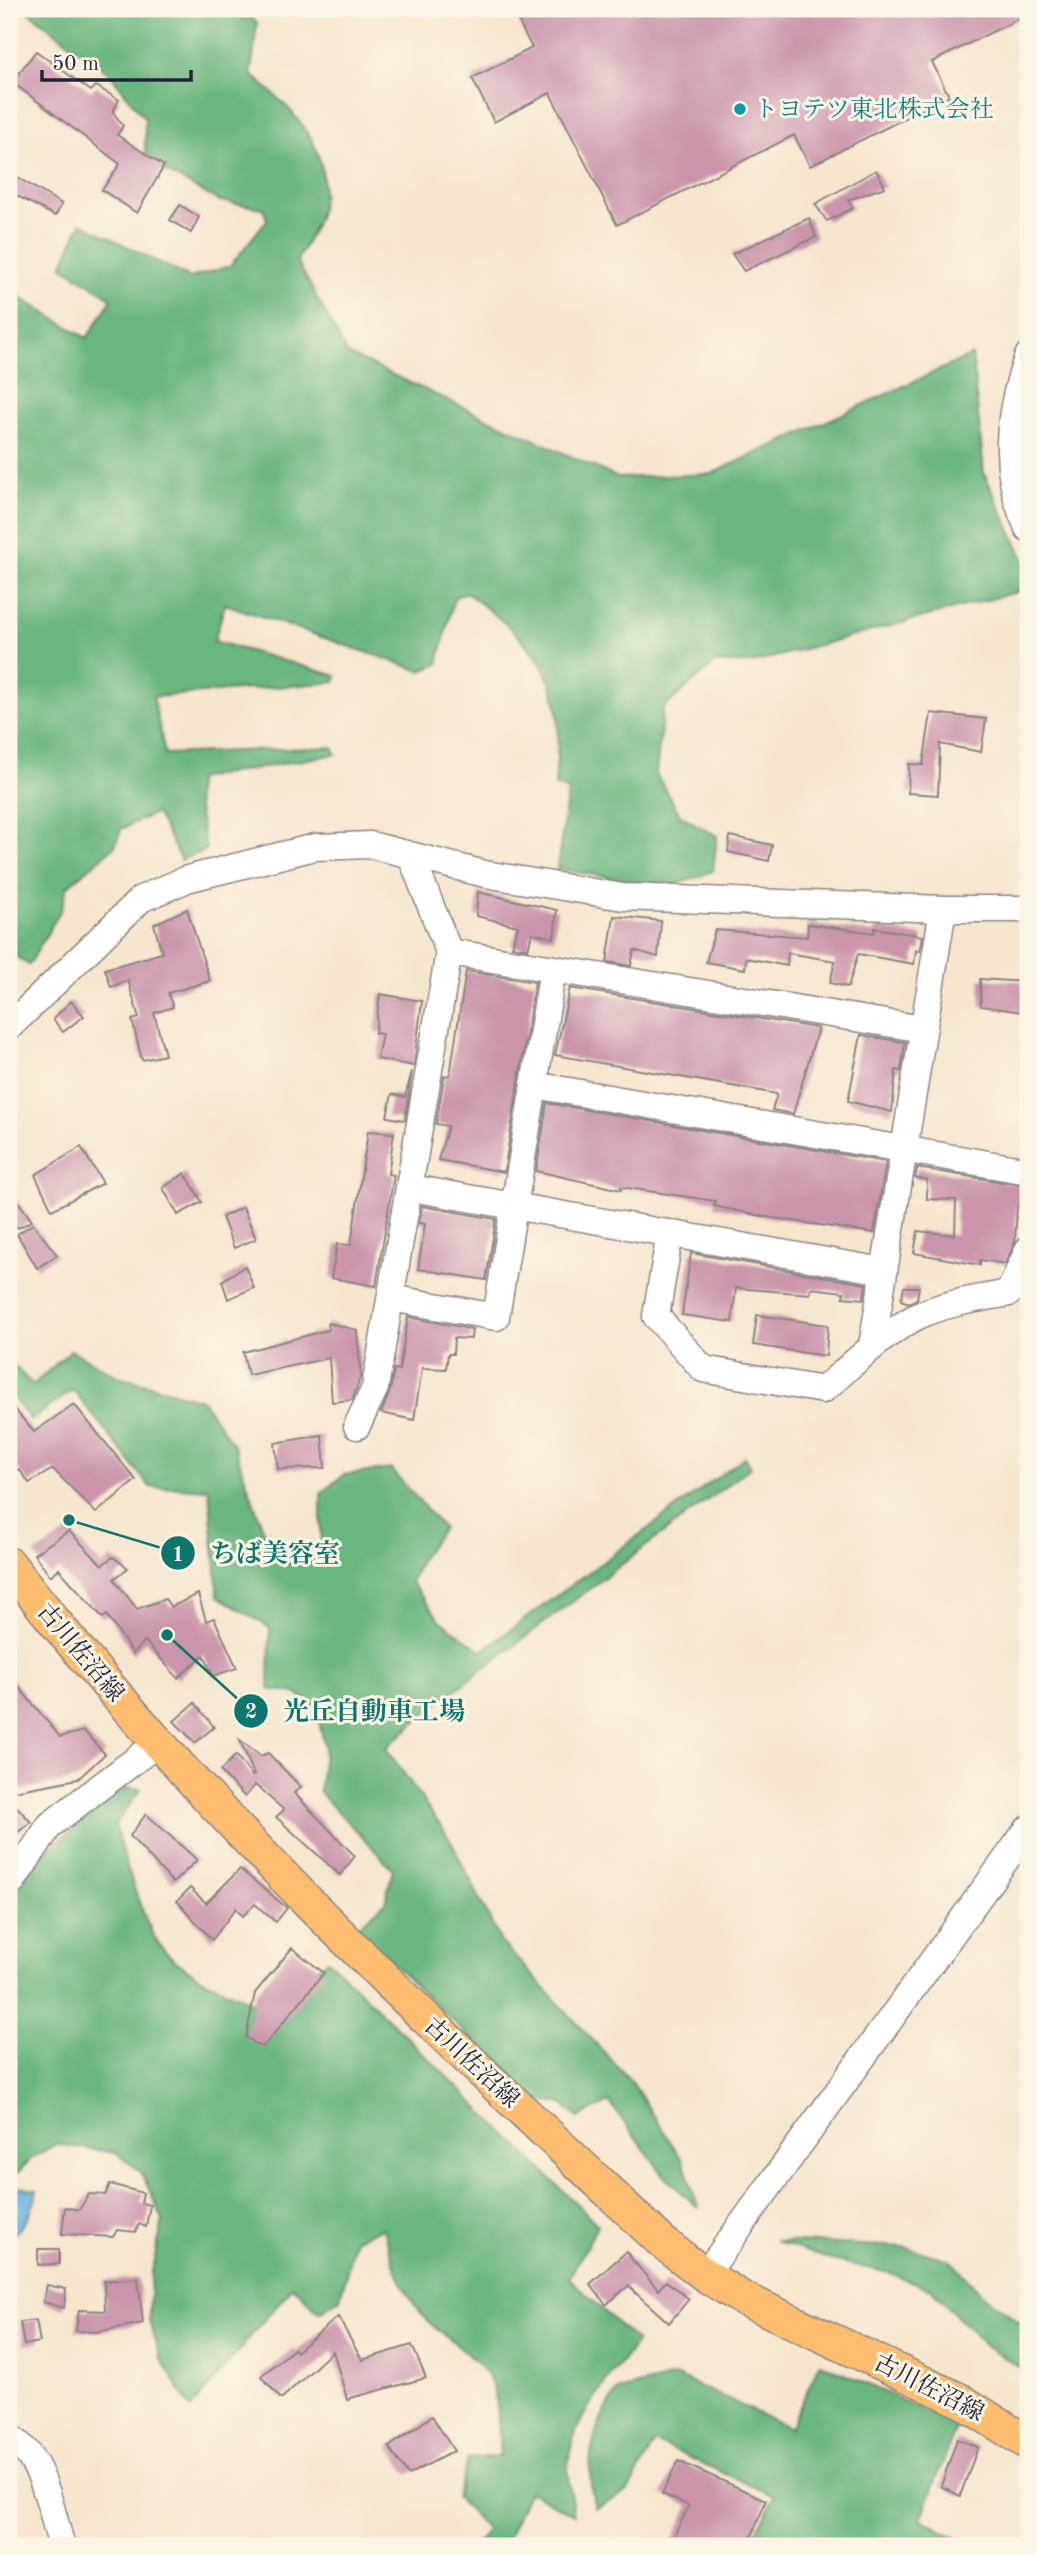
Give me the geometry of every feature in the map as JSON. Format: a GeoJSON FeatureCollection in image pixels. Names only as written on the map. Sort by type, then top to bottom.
{"type":"FeatureCollection","features":[{"type":"Feature","properties":{"kind":"main road","name":"古川佐沼線"},"geometry":{"type":"LineString","coordinates":[[9,1564],[54,1622],[159,1742],[359,1956],[662,2242],[741,2298],[960,2400],[1028,2443]]}},
{"type":"Feature","properties":{"kind":"street"},"geometry":{"type":"LineString","coordinates":[[1028,356],[1013,411],[1008,456],[1018,508],[1028,528]]}},
{"type":"Feature","properties":{"kind":"street"},"geometry":{"type":"LineString","coordinates":[[9,1027],[124,912],[164,887],[315,848],[371,845],[559,888],[622,897],[943,909],[1028,909]]}},
{"type":"Feature","properties":{"kind":"street"},"geometry":{"type":"LineString","coordinates":[[357,1426],[375,1388],[449,952],[411,856]]}},
{"type":"Feature","properties":{"kind":"street"},"geometry":{"type":"LineString","coordinates":[[872,1346],[943,909]]}},
{"type":"Feature","properties":{"kind":"street"},"geometry":{"type":"LineString","coordinates":[[449,952],[923,1029]]}},
{"type":"Feature","properties":{"kind":"street"},"geometry":{"type":"LineString","coordinates":[[391,1298],[496,1317],[553,969]]}},
{"type":"Feature","properties":{"kind":"street"},"geometry":{"type":"LineString","coordinates":[[534,1085],[1028,1171]]}},
{"type":"Feature","properties":{"kind":"street"},"geometry":{"type":"LineString","coordinates":[[411,1188],[883,1271]]}},
{"type":"Feature","properties":{"kind":"street"},"geometry":{"type":"LineString","coordinates":[[670,1233],[656,1316],[702,1369],[823,1390],[872,1346],[915,1318],[946,1307],[1009,1293],[1028,1250]]}},
{"type":"Feature","properties":{"kind":"street"},"geometry":{"type":"LineString","coordinates":[[9,1886],[50,1825],[159,1742]]}},
{"type":"Feature","properties":{"kind":"street"},"geometry":{"type":"LineString","coordinates":[[705,2275],[1028,1829]]}},
{"type":"Feature","properties":{"kind":"street"},"geometry":{"type":"LineString","coordinates":[[9,2437],[27,2451],[37,2467],[62,2546]]}},
{"type":"Feature","properties":{"kind":"green space"},"geometry":{"type":"Polygon","coordinates":[[[25,9],[241,9],[257,23],[251,74],[296,117],[316,149],[322,168],[320,211],[297,261],[347,354],[618,478],[711,474],[972,355],[984,473],[1028,568],[1028,589],[752,663],[715,663],[663,708],[656,774],[680,815],[717,836],[713,871],[678,884],[638,882],[557,869],[568,790],[555,786],[558,720],[549,679],[528,646],[466,592],[454,598],[438,664],[421,671],[225,604],[214,641],[337,676],[335,682],[153,697],[165,754],[333,747],[336,754],[197,779],[196,799],[206,850],[181,860],[156,813],[121,829],[115,846],[67,887],[62,908],[29,965],[9,952],[9,291],[87,338],[112,299],[62,266],[81,223],[190,278],[230,266],[267,220],[263,208],[219,201],[145,160],[145,119],[111,75],[25,9]]]}},
{"type":"Feature","properties":{"kind":"green space"},"geometry":{"type":"Polygon","coordinates":[[[71,1350],[115,1375],[202,1400],[234,1446],[271,1552],[292,1563],[321,1560],[321,1494],[343,1475],[391,1469],[443,1528],[420,1560],[411,1582],[440,1620],[482,1651],[745,1457],[751,1467],[430,1709],[386,1748],[450,1839],[501,1942],[631,2081],[683,2161],[699,2209],[663,2174],[609,2102],[578,2118],[562,2103],[537,2102],[356,1928],[385,1903],[393,1869],[319,1792],[325,1746],[315,1706],[295,1693],[269,1689],[270,1628],[218,1596],[209,1489],[150,1487],[73,1390],[31,1420],[13,1398],[9,1361],[33,1385],[71,1350]]]}},
{"type":"Feature","properties":{"kind":"green space"},"geometry":{"type":"Polygon","coordinates":[[[123,1788],[141,1789],[115,1825],[118,1837],[147,1923],[160,1946],[171,1957],[210,1983],[267,2009],[328,1960],[598,2225],[569,2278],[637,2342],[592,2402],[575,2435],[568,2471],[574,2515],[529,2491],[503,2546],[476,2546],[487,2529],[456,2497],[468,2459],[500,2456],[495,2394],[481,2368],[431,2324],[413,2303],[395,2266],[383,2228],[355,2238],[340,2299],[319,2312],[293,2286],[191,2408],[160,2357],[149,2321],[151,2276],[163,2220],[141,2172],[116,2153],[56,2144],[31,2159],[12,2178],[9,2190],[9,1904],[29,1870],[45,1852],[123,1788]]]}},
{"type":"Feature","properties":{"kind":"green space"},"geometry":{"type":"Polygon","coordinates":[[[775,2241],[903,2247],[950,2260],[983,2295],[1028,2328],[1028,2372],[988,2348],[931,2289],[890,2273],[832,2260],[775,2241]]]}},
{"type":"Feature","properties":{"kind":"green space"},"geometry":{"type":"Polygon","coordinates":[[[820,2363],[957,2425],[921,2519],[971,2546],[748,2546],[775,2496],[655,2442],[628,2491],[595,2508],[590,2476],[592,2447],[601,2419],[618,2391],[677,2376],[790,2428],[820,2363]]]}},
{"type":"Feature","properties":{"kind":"water"},"geometry":{"type":"Polygon","coordinates":[[[19,2187],[37,2190],[36,2197],[24,2223],[9,2238],[9,2194],[19,2187]]]}},
{"type":"Feature","properties":{"kind":"building","name":"トヨテツ東北株式会社"},"geometry":{"type":"Polygon","coordinates":[[[512,9],[1028,9],[1028,14],[932,62],[949,96],[810,166],[794,135],[617,225],[550,93],[494,122],[472,78],[532,48],[512,9]]]}},
{"type":"Feature","properties":{"kind":"building"},"geometry":{"type":"Polygon","coordinates":[[[36,51],[91,91],[96,86],[119,100],[113,112],[123,126],[117,135],[164,166],[137,213],[102,190],[120,164],[12,82],[36,51]]]}},
{"type":"Feature","properties":{"kind":"building"},"geometry":{"type":"Polygon","coordinates":[[[876,170],[885,187],[848,200],[853,208],[827,221],[815,204],[876,170]]]}},
{"type":"Feature","properties":{"kind":"building"},"geometry":{"type":"Polygon","coordinates":[[[18,178],[62,204],[55,216],[10,192],[18,178]]]}},
{"type":"Feature","properties":{"kind":"building"},"geometry":{"type":"Polygon","coordinates":[[[180,205],[199,217],[191,233],[170,220],[180,205]]]}},
{"type":"Feature","properties":{"kind":"building"},"geometry":{"type":"Polygon","coordinates":[[[809,218],[816,237],[744,271],[732,254],[809,218]]]}},
{"type":"Feature","properties":{"kind":"building"},"geometry":{"type":"Polygon","coordinates":[[[931,713],[986,719],[981,752],[940,744],[938,795],[908,793],[909,764],[923,765],[931,713]]]}},
{"type":"Feature","properties":{"kind":"building"},"geometry":{"type":"Polygon","coordinates":[[[730,836],[772,845],[769,861],[728,852],[730,836]]]}},
{"type":"Feature","properties":{"kind":"building"},"geometry":{"type":"Polygon","coordinates":[[[478,892],[557,910],[554,938],[532,933],[528,949],[512,946],[518,926],[476,916],[478,892]]]}},
{"type":"Feature","properties":{"kind":"building"},"geometry":{"type":"Polygon","coordinates":[[[187,909],[210,981],[168,993],[173,1007],[154,1013],[165,1055],[142,1060],[132,1020],[139,1018],[128,980],[111,987],[105,969],[162,953],[154,924],[187,909]]]}},
{"type":"Feature","properties":{"kind":"building"},"geometry":{"type":"Polygon","coordinates":[[[614,916],[661,921],[658,957],[634,950],[631,966],[607,962],[614,916]]]}},
{"type":"Feature","properties":{"kind":"building"},"geometry":{"type":"Polygon","coordinates":[[[808,924],[874,933],[875,928],[923,936],[920,951],[916,950],[914,964],[858,954],[848,987],[830,983],[835,961],[788,953],[787,966],[746,958],[745,969],[706,962],[715,930],[807,937],[808,924]]]}},
{"type":"Feature","properties":{"kind":"building"},"geometry":{"type":"Polygon","coordinates":[[[466,971],[535,982],[504,1172],[438,1160],[448,1126],[436,1124],[444,1076],[450,1075],[466,971]]]}},
{"type":"Feature","properties":{"kind":"building"},"geometry":{"type":"Polygon","coordinates":[[[980,979],[1027,982],[1022,1012],[981,1006],[980,979]]]}},
{"type":"Feature","properties":{"kind":"building"},"geometry":{"type":"Polygon","coordinates":[[[570,988],[818,1028],[793,1114],[772,1110],[777,1094],[555,1055],[570,988]]]}},
{"type":"Feature","properties":{"kind":"building"},"geometry":{"type":"Polygon","coordinates":[[[380,994],[422,1001],[414,1066],[377,1059],[382,1034],[375,1033],[380,994]]]}},
{"type":"Feature","properties":{"kind":"building"},"geometry":{"type":"Polygon","coordinates":[[[71,1001],[84,1016],[63,1032],[53,1019],[71,1001]]]}},
{"type":"Feature","properties":{"kind":"building"},"geometry":{"type":"Polygon","coordinates":[[[861,1035],[905,1042],[901,1071],[896,1070],[892,1112],[848,1101],[861,1035]]]}},
{"type":"Feature","properties":{"kind":"building"},"geometry":{"type":"Polygon","coordinates":[[[412,1071],[405,1120],[387,1117],[392,1094],[405,1097],[412,1071]]]}},
{"type":"Feature","properties":{"kind":"building"},"geometry":{"type":"Polygon","coordinates":[[[547,1103],[886,1162],[874,1233],[766,1217],[714,1206],[715,1201],[621,1187],[621,1190],[536,1171],[547,1103]]]}},
{"type":"Feature","properties":{"kind":"building"},"geometry":{"type":"Polygon","coordinates":[[[368,1131],[394,1133],[388,1174],[394,1175],[376,1286],[331,1278],[337,1244],[351,1245],[368,1131]]]}},
{"type":"Feature","properties":{"kind":"building"},"geometry":{"type":"Polygon","coordinates":[[[81,1147],[103,1183],[52,1210],[35,1175],[81,1147]]]}},
{"type":"Feature","properties":{"kind":"building"},"geometry":{"type":"Polygon","coordinates":[[[917,1168],[1028,1186],[1028,1207],[1017,1206],[1015,1242],[1005,1264],[980,1260],[980,1265],[914,1253],[918,1231],[955,1235],[956,1200],[927,1199],[927,1180],[915,1178],[917,1168]]]}},
{"type":"Feature","properties":{"kind":"building"},"geometry":{"type":"Polygon","coordinates":[[[185,1173],[202,1202],[178,1215],[163,1188],[185,1173]]]}},
{"type":"Feature","properties":{"kind":"building"},"geometry":{"type":"Polygon","coordinates":[[[9,1189],[32,1221],[18,1228],[9,1216],[9,1189]]]}},
{"type":"Feature","properties":{"kind":"building"},"geometry":{"type":"Polygon","coordinates":[[[422,1206],[496,1219],[486,1280],[418,1269],[425,1224],[419,1223],[422,1206]]]}},
{"type":"Feature","properties":{"kind":"building"},"geometry":{"type":"Polygon","coordinates":[[[243,1207],[256,1239],[234,1248],[222,1217],[243,1207]]]}},
{"type":"Feature","properties":{"kind":"building"},"geometry":{"type":"Polygon","coordinates":[[[33,1224],[57,1255],[37,1268],[17,1234],[33,1224]]]}},
{"type":"Feature","properties":{"kind":"building"},"geometry":{"type":"Polygon","coordinates":[[[691,1253],[866,1284],[864,1299],[843,1297],[844,1292],[811,1288],[810,1294],[736,1288],[732,1322],[682,1315],[691,1253]]]}},
{"type":"Feature","properties":{"kind":"building"},"geometry":{"type":"Polygon","coordinates":[[[245,1266],[254,1288],[228,1299],[222,1281],[245,1266]]]}},
{"type":"Feature","properties":{"kind":"building"},"geometry":{"type":"Polygon","coordinates":[[[904,1287],[919,1287],[917,1299],[909,1303],[901,1300],[904,1287]]]}},
{"type":"Feature","properties":{"kind":"building"},"geometry":{"type":"Polygon","coordinates":[[[757,1315],[828,1325],[826,1356],[753,1345],[757,1315]]]}},
{"type":"Feature","properties":{"kind":"building"},"geometry":{"type":"Polygon","coordinates":[[[408,1317],[472,1329],[471,1339],[454,1338],[453,1354],[448,1354],[446,1369],[422,1368],[414,1420],[381,1413],[390,1391],[394,1369],[399,1370],[408,1317]]]}},
{"type":"Feature","properties":{"kind":"building"},"geometry":{"type":"Polygon","coordinates":[[[328,1323],[357,1330],[361,1376],[352,1400],[332,1402],[329,1358],[248,1375],[243,1352],[328,1330],[328,1323]]]}},
{"type":"Feature","properties":{"kind":"building"},"geometry":{"type":"Polygon","coordinates":[[[9,1403],[34,1432],[74,1404],[136,1480],[96,1513],[53,1469],[29,1483],[19,1469],[9,1475],[9,1403]]]}},
{"type":"Feature","properties":{"kind":"building"},"geometry":{"type":"Polygon","coordinates":[[[322,1435],[325,1468],[278,1469],[275,1443],[322,1435]]]}},
{"type":"Feature","properties":{"kind":"building"},"geometry":{"type":"Polygon","coordinates":[[[69,1531],[102,1565],[113,1557],[128,1568],[114,1579],[137,1609],[165,1599],[171,1607],[198,1594],[206,1621],[214,1618],[237,1668],[213,1676],[204,1655],[178,1678],[145,1641],[133,1654],[107,1615],[103,1618],[59,1569],[50,1576],[34,1554],[69,1531]]]}},
{"type":"Feature","properties":{"kind":"building"},"geometry":{"type":"Polygon","coordinates":[[[9,1675],[60,1737],[84,1731],[105,1754],[78,1779],[9,1792],[9,1675]]]}},
{"type":"Feature","properties":{"kind":"building"},"geometry":{"type":"Polygon","coordinates":[[[195,1703],[214,1727],[195,1743],[174,1721],[195,1703]]]}},
{"type":"Feature","properties":{"kind":"building"},"geometry":{"type":"Polygon","coordinates":[[[240,1740],[261,1756],[268,1753],[301,1787],[294,1793],[355,1856],[340,1875],[276,1817],[284,1810],[255,1785],[245,1797],[220,1771],[236,1755],[252,1776],[254,1775],[240,1740]]]}},
{"type":"Feature","properties":{"kind":"building"},"geometry":{"type":"Polygon","coordinates":[[[9,1798],[31,1822],[9,1839],[9,1798]]]}},
{"type":"Feature","properties":{"kind":"building"},"geometry":{"type":"Polygon","coordinates":[[[146,1814],[197,1860],[173,1883],[130,1836],[146,1814]]]}},
{"type":"Feature","properties":{"kind":"building"},"geometry":{"type":"Polygon","coordinates":[[[240,1869],[287,1908],[276,1922],[255,1904],[243,1916],[236,1908],[212,1940],[177,1901],[190,1888],[206,1903],[240,1869]]]}},
{"type":"Feature","properties":{"kind":"building"},"geometry":{"type":"Polygon","coordinates":[[[292,1948],[324,1973],[262,2048],[246,2037],[255,1993],[292,1948]]]}},
{"type":"Feature","properties":{"kind":"building"},"geometry":{"type":"Polygon","coordinates":[[[110,2184],[143,2193],[141,2203],[150,2205],[146,2227],[139,2224],[136,2232],[117,2230],[113,2237],[62,2234],[65,2207],[79,2210],[89,2194],[105,2195],[110,2184]]]}},
{"type":"Feature","properties":{"kind":"building"},"geometry":{"type":"Polygon","coordinates":[[[38,2249],[59,2249],[59,2264],[38,2265],[38,2249]]]}},
{"type":"Feature","properties":{"kind":"building"},"geometry":{"type":"Polygon","coordinates":[[[626,2252],[658,2290],[666,2281],[689,2299],[669,2323],[628,2286],[606,2305],[590,2284],[626,2252]]]}},
{"type":"Feature","properties":{"kind":"building"},"geometry":{"type":"Polygon","coordinates":[[[138,2278],[143,2323],[96,2332],[76,2331],[79,2310],[105,2311],[104,2281],[138,2278]]]}},
{"type":"Feature","properties":{"kind":"building"},"geometry":{"type":"Polygon","coordinates":[[[47,2285],[66,2289],[64,2308],[43,2302],[47,2285]]]}},
{"type":"Feature","properties":{"kind":"building"},"geometry":{"type":"Polygon","coordinates":[[[338,2317],[362,2360],[412,2345],[426,2378],[347,2399],[333,2351],[281,2399],[261,2376],[294,2349],[296,2352],[338,2317]]]}},
{"type":"Feature","properties":{"kind":"building"},"geometry":{"type":"Polygon","coordinates":[[[36,2320],[40,2342],[24,2345],[20,2322],[36,2320]]]}},
{"type":"Feature","properties":{"kind":"building"},"geometry":{"type":"Polygon","coordinates":[[[432,2416],[454,2451],[408,2475],[389,2447],[432,2416]]]}},
{"type":"Feature","properties":{"kind":"building"},"geometry":{"type":"Polygon","coordinates":[[[957,2439],[978,2447],[960,2496],[941,2486],[957,2439]]]}},
{"type":"Feature","properties":{"kind":"building"},"geometry":{"type":"Polygon","coordinates":[[[678,2461],[766,2500],[748,2546],[669,2546],[689,2506],[662,2494],[678,2461]]]}},
{"type":"Feature","properties":{"kind":"place","name":"トヨテツ東北株式会社"},"geometry":{"type":"Point","coordinates":[740,109]}},
{"type":"Feature","properties":{"kind":"place","name":"ちば美容室"},"geometry":{"type":"Point","coordinates":[69,1520]}},
{"type":"Feature","properties":{"kind":"place","name":"光丘自動車工場"},"geometry":{"type":"Point","coordinates":[167,1635]}}]}
